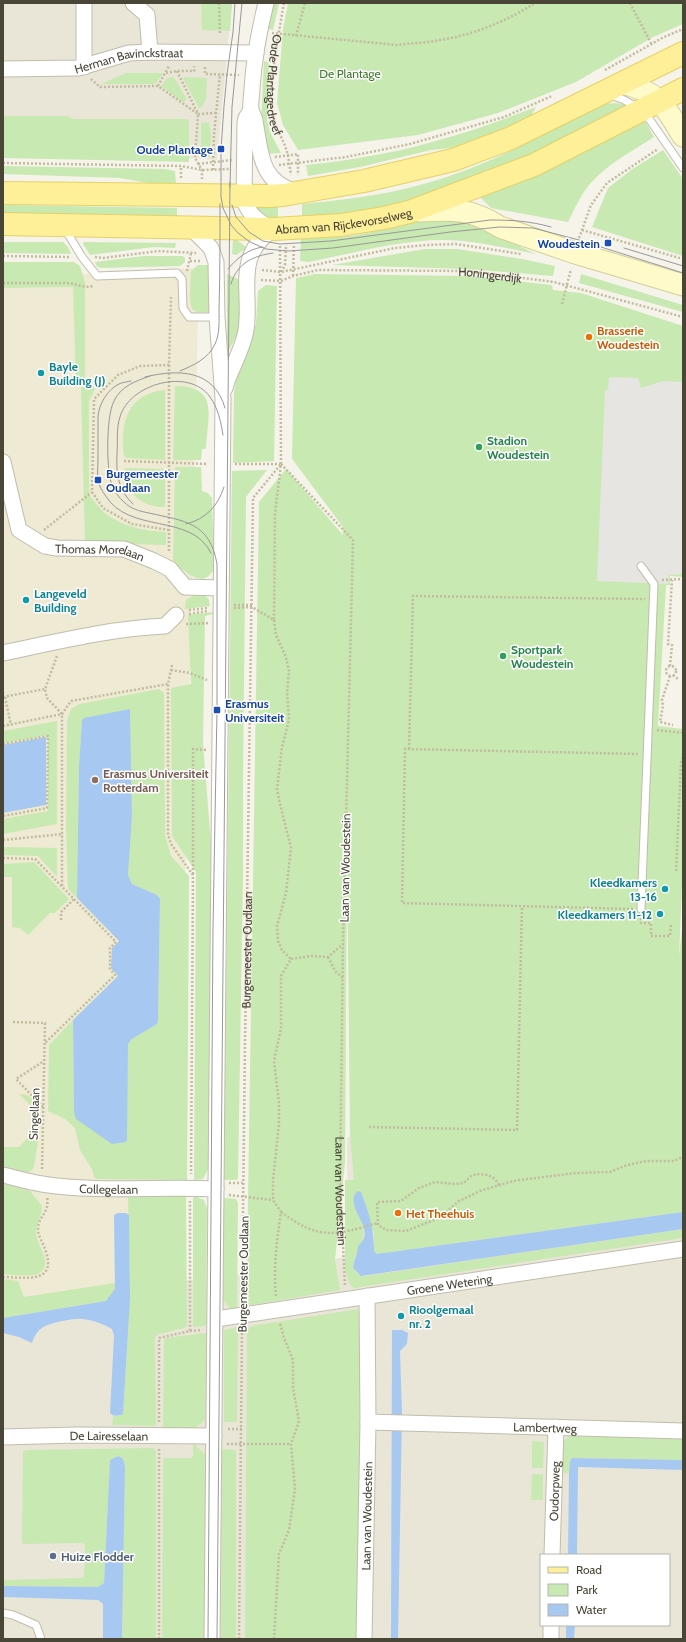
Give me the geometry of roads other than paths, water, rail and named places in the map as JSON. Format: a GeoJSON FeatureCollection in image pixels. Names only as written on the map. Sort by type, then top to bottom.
{"type":"FeatureCollection","features":[{"type":"Feature","properties":{"kind":"main road"},"geometry":{"type":"LineString","coordinates":[[3,193],[244,197],[283,195],[364,181],[453,160],[511,138],[683,53]]}},
{"type":"Feature","properties":{"kind":"main road","name":"Abram van Rijckevorselweg"},"geometry":{"type":"LineString","coordinates":[[3,224],[192,229],[274,229],[341,225],[408,212],[534,165],[683,89]]}},
{"type":"Feature","properties":{"kind":"street"},"geometry":{"type":"LineString","coordinates":[[84,3],[84,67]]}},
{"type":"Feature","properties":{"kind":"street"},"geometry":{"type":"LineString","coordinates":[[133,3],[147,15],[150,52]]}},
{"type":"Feature","properties":{"kind":"street","name":"Oude Plantagedreef"},"geometry":{"type":"LineString","coordinates":[[266,3],[256,54],[251,110],[246,118],[244,197],[249,211],[256,220],[274,229]]}},
{"type":"Feature","properties":{"kind":"street","name":"Herman Bavinckstraat"},"geometry":{"type":"LineString","coordinates":[[3,69],[84,67],[123,54],[150,52],[256,54]]}},
{"type":"Feature","properties":{"kind":"street"},"geometry":{"type":"LineString","coordinates":[[622,83],[639,88],[675,140]]}},
{"type":"Feature","properties":{"kind":"street","name":"Oude Plantagedreef"},"geometry":{"type":"LineString","coordinates":[[251,110],[255,120],[256,137],[264,166],[272,179],[290,190],[297,192]]}},
{"type":"Feature","properties":{"kind":"street"},"geometry":{"type":"LineString","coordinates":[[408,212],[451,209],[470,212],[490,220],[500,227],[683,285]]}},
{"type":"Feature","properties":{"kind":"street"},"geometry":{"type":"LineString","coordinates":[[192,229],[214,253],[217,271],[217,317],[223,399],[212,1639]]}},
{"type":"Feature","properties":{"kind":"street"},"geometry":{"type":"LineString","coordinates":[[223,399],[230,372],[246,331],[246,283],[248,266],[253,249],[260,239],[274,229]]}},
{"type":"Feature","properties":{"kind":"street","name":"Thomas Morelaan"},"geometry":{"type":"LineString","coordinates":[[3,462],[19,530],[38,543],[44,546],[57,548],[124,549],[170,569],[185,587],[221,588]]}},
{"type":"Feature","properties":{"kind":"street"},"geometry":{"type":"LineString","coordinates":[[3,652],[63,640],[146,627],[165,626],[176,615]]}},
{"type":"Feature","properties":{"kind":"street","name":"Collegelaan"},"geometry":{"type":"LineString","coordinates":[[3,1175],[42,1184],[106,1189],[216,1189]]}},
{"type":"Feature","properties":{"kind":"street","name":"Groene Wetering"},"geometry":{"type":"LineString","coordinates":[[216,1319],[683,1249]]}},
{"type":"Feature","properties":{"kind":"street","name":"Laan van Woudestein"},"geometry":{"type":"LineString","coordinates":[[364,1639],[368,1422],[367,1296]]}},
{"type":"Feature","properties":{"kind":"street","name":"Lambertweg"},"geometry":{"type":"LineString","coordinates":[[368,1422],[683,1430]]}},
{"type":"Feature","properties":{"kind":"street","name":"Oudorpweg"},"geometry":{"type":"LineString","coordinates":[[552,1554],[556,1427]]}},
{"type":"Feature","properties":{"kind":"street","name":"De Lairesselaan"},"geometry":{"type":"LineString","coordinates":[[3,1437],[214,1436]]}},
{"type":"Feature","properties":{"kind":"street"},"geometry":{"type":"LineString","coordinates":[[551,1626],[551,1639]]}},
{"type":"Feature","properties":{"kind":"lane"},"geometry":{"type":"LineString","coordinates":[[603,93],[622,99],[652,105]]}},
{"type":"Feature","properties":{"kind":"lane"},"geometry":{"type":"LineString","coordinates":[[675,140],[683,168]]}},
{"type":"Feature","properties":{"kind":"lane"},"geometry":{"type":"LineString","coordinates":[[63,225],[92,272],[99,277],[177,274],[182,280],[183,308],[189,317],[217,317]]}},
{"type":"Feature","properties":{"kind":"lane"},"geometry":{"type":"LineString","coordinates":[[641,566],[654,584],[641,909]]}},
{"type":"Feature","properties":{"kind":"lane"},"geometry":{"type":"LineString","coordinates":[[3,1614],[13,1615],[36,1625],[41,1639]]}},
{"type":"Feature","properties":{"kind":"water"},"geometry":{"type":"Polygon","coordinates":[[[130,709],[132,816],[128,875],[132,884],[157,895],[160,899],[158,1021],[157,1024],[132,1039],[128,1044],[127,1140],[126,1142],[112,1144],[76,1119],[74,1112],[73,1020],[118,976],[111,968],[112,948],[119,941],[77,898],[79,766],[82,720],[84,718],[130,709]]]}},
{"type":"Feature","properties":{"kind":"water"},"geometry":{"type":"Polygon","coordinates":[[[46,737],[46,805],[3,813],[3,745],[46,737]]]}},
{"type":"Feature","properties":{"kind":"water"},"geometry":{"type":"Polygon","coordinates":[[[357,1191],[361,1192],[366,1207],[372,1228],[374,1251],[377,1254],[683,1212],[683,1229],[361,1276],[353,1268],[358,1246],[363,1239],[365,1232],[354,1205],[354,1198],[357,1191]]]}},
{"type":"Feature","properties":{"kind":"water"},"geometry":{"type":"Polygon","coordinates":[[[118,1213],[126,1213],[129,1215],[130,1299],[123,1414],[116,1416],[110,1413],[114,1336],[112,1329],[90,1320],[68,1320],[50,1324],[42,1328],[36,1334],[32,1343],[19,1337],[3,1333],[3,1318],[106,1301],[115,1289],[114,1215],[118,1213]]]}},
{"type":"Feature","properties":{"kind":"water"},"geometry":{"type":"Polygon","coordinates":[[[392,1330],[402,1330],[408,1333],[407,1344],[400,1351],[402,1413],[398,1639],[391,1639],[392,1330]]]}},
{"type":"Feature","properties":{"kind":"water"},"geometry":{"type":"Polygon","coordinates":[[[118,1456],[123,1459],[125,1467],[122,1639],[103,1639],[103,1604],[98,1600],[3,1597],[3,1586],[98,1587],[104,1583],[110,1460],[118,1456]]]}},
{"type":"Feature","properties":{"kind":"water"},"geometry":{"type":"Polygon","coordinates":[[[572,1458],[683,1460],[683,1470],[578,1467],[577,1554],[568,1554],[570,1461],[572,1458]]]}},
{"type":"Feature","properties":{"kind":"water"},"geometry":{"type":"Polygon","coordinates":[[[566,1626],[575,1626],[574,1639],[566,1639],[566,1626]]]}},
{"type":"Feature","properties":{"kind":"tram line"},"geometry":{"type":"LineString","coordinates":[[235,3],[224,106],[221,149],[221,197],[223,208],[231,225],[238,233],[250,242],[266,249],[288,251],[333,248],[450,232],[500,227],[533,228],[579,240],[683,273]]}},
{"type":"Feature","properties":{"kind":"tram line"},"geometry":{"type":"LineString","coordinates":[[230,187],[232,107],[242,3]]}},
{"type":"Feature","properties":{"kind":"tram line"},"geometry":{"type":"LineString","coordinates":[[217,1639],[230,182]]}},
{"type":"Feature","properties":{"kind":"tram line"},"geometry":{"type":"LineString","coordinates":[[180,371],[205,358],[215,344],[218,336],[220,204]]}},
{"type":"Feature","properties":{"kind":"tram line"},"geometry":{"type":"LineString","coordinates":[[232,205],[236,217],[249,232],[263,241],[280,244],[331,241],[490,220],[520,221],[551,227]]}},
{"type":"Feature","properties":{"kind":"tram line"},"geometry":{"type":"LineString","coordinates":[[228,269],[243,255],[252,250],[263,247]]}},
{"type":"Feature","properties":{"kind":"tram line"},"geometry":{"type":"LineString","coordinates":[[624,248],[683,266]]}},
{"type":"Feature","properties":{"kind":"tram line"},"geometry":{"type":"LineString","coordinates":[[231,284],[237,271],[247,262],[259,256],[273,253]]}},
{"type":"Feature","properties":{"kind":"tram line"},"geometry":{"type":"LineString","coordinates":[[145,377],[157,374],[182,373],[204,379],[220,395],[225,408]]}},
{"type":"Feature","properties":{"kind":"tram line"},"geometry":{"type":"LineString","coordinates":[[150,376],[134,382],[121,391],[111,408],[108,430],[108,456],[112,485],[120,499],[132,508],[173,518],[194,526],[202,532],[214,550],[217,564],[217,710],[213,927],[208,1639]]}},
{"type":"Feature","properties":{"kind":"tram line"},"geometry":{"type":"LineString","coordinates":[[131,381],[120,383],[111,389],[100,407],[98,416],[98,481],[100,486],[105,495],[116,507],[129,515],[189,532],[202,540],[211,553]]}},
{"type":"Feature","properties":{"kind":"tram line"},"geometry":{"type":"LineString","coordinates":[[133,504],[128,499],[121,487],[117,461],[120,417],[126,405],[135,396],[147,388],[160,383],[175,381],[188,383],[200,388],[210,397],[217,410],[223,435]]}},
{"type":"Feature","properties":{"kind":"tram line"},"geometry":{"type":"LineString","coordinates":[[186,524],[200,519],[210,511],[215,506],[224,487]]}},
{"type":"Feature","properties":{"kind":"place","name":"Oude Plantage"},"geometry":{"type":"Point","coordinates":[221,149]}},
{"type":"Feature","properties":{"kind":"place","name":"Woudestein"},"geometry":{"type":"Point","coordinates":[608,243]}},
{"type":"Feature","properties":{"kind":"place","name":"Brasserie Woudestein"},"geometry":{"type":"Point","coordinates":[589,337]}},
{"type":"Feature","properties":{"kind":"place","name":"Bayle Building (J)"},"geometry":{"type":"Point","coordinates":[41,373]}},
{"type":"Feature","properties":{"kind":"place","name":"Stadion Woudestein"},"geometry":{"type":"Point","coordinates":[479,447]}},
{"type":"Feature","properties":{"kind":"place","name":"Burgemeester Oudlaan"},"geometry":{"type":"Point","coordinates":[98,480]}},
{"type":"Feature","properties":{"kind":"place","name":"Langeveld Building"},"geometry":{"type":"Point","coordinates":[26,600]}},
{"type":"Feature","properties":{"kind":"place","name":"Sportpark Woudestein"},"geometry":{"type":"Point","coordinates":[503,656]}},
{"type":"Feature","properties":{"kind":"place","name":"Erasmus Universiteit"},"geometry":{"type":"Point","coordinates":[217,710]}},
{"type":"Feature","properties":{"kind":"place","name":"Erasmus Universiteit Rotterdam"},"geometry":{"type":"Point","coordinates":[95,780]}},
{"type":"Feature","properties":{"kind":"place","name":"Kleedkamers 13-16"},"geometry":{"type":"Point","coordinates":[665,889]}},
{"type":"Feature","properties":{"kind":"place","name":"Kleedkamers 11-12"},"geometry":{"type":"Point","coordinates":[660,914]}},
{"type":"Feature","properties":{"kind":"place","name":"Het Theehuis"},"geometry":{"type":"Point","coordinates":[398,1213]}},
{"type":"Feature","properties":{"kind":"place","name":"Rioolgemaal nr. 2"},"geometry":{"type":"Point","coordinates":[401,1316]}},
{"type":"Feature","properties":{"kind":"place","name":"Huize Flodder"},"geometry":{"type":"Point","coordinates":[53,1556]}},
{"type":"Feature","properties":{"kind":"park label","name":"De Plantage"},"geometry":{"type":"Point","coordinates":[350,73]}}]}
